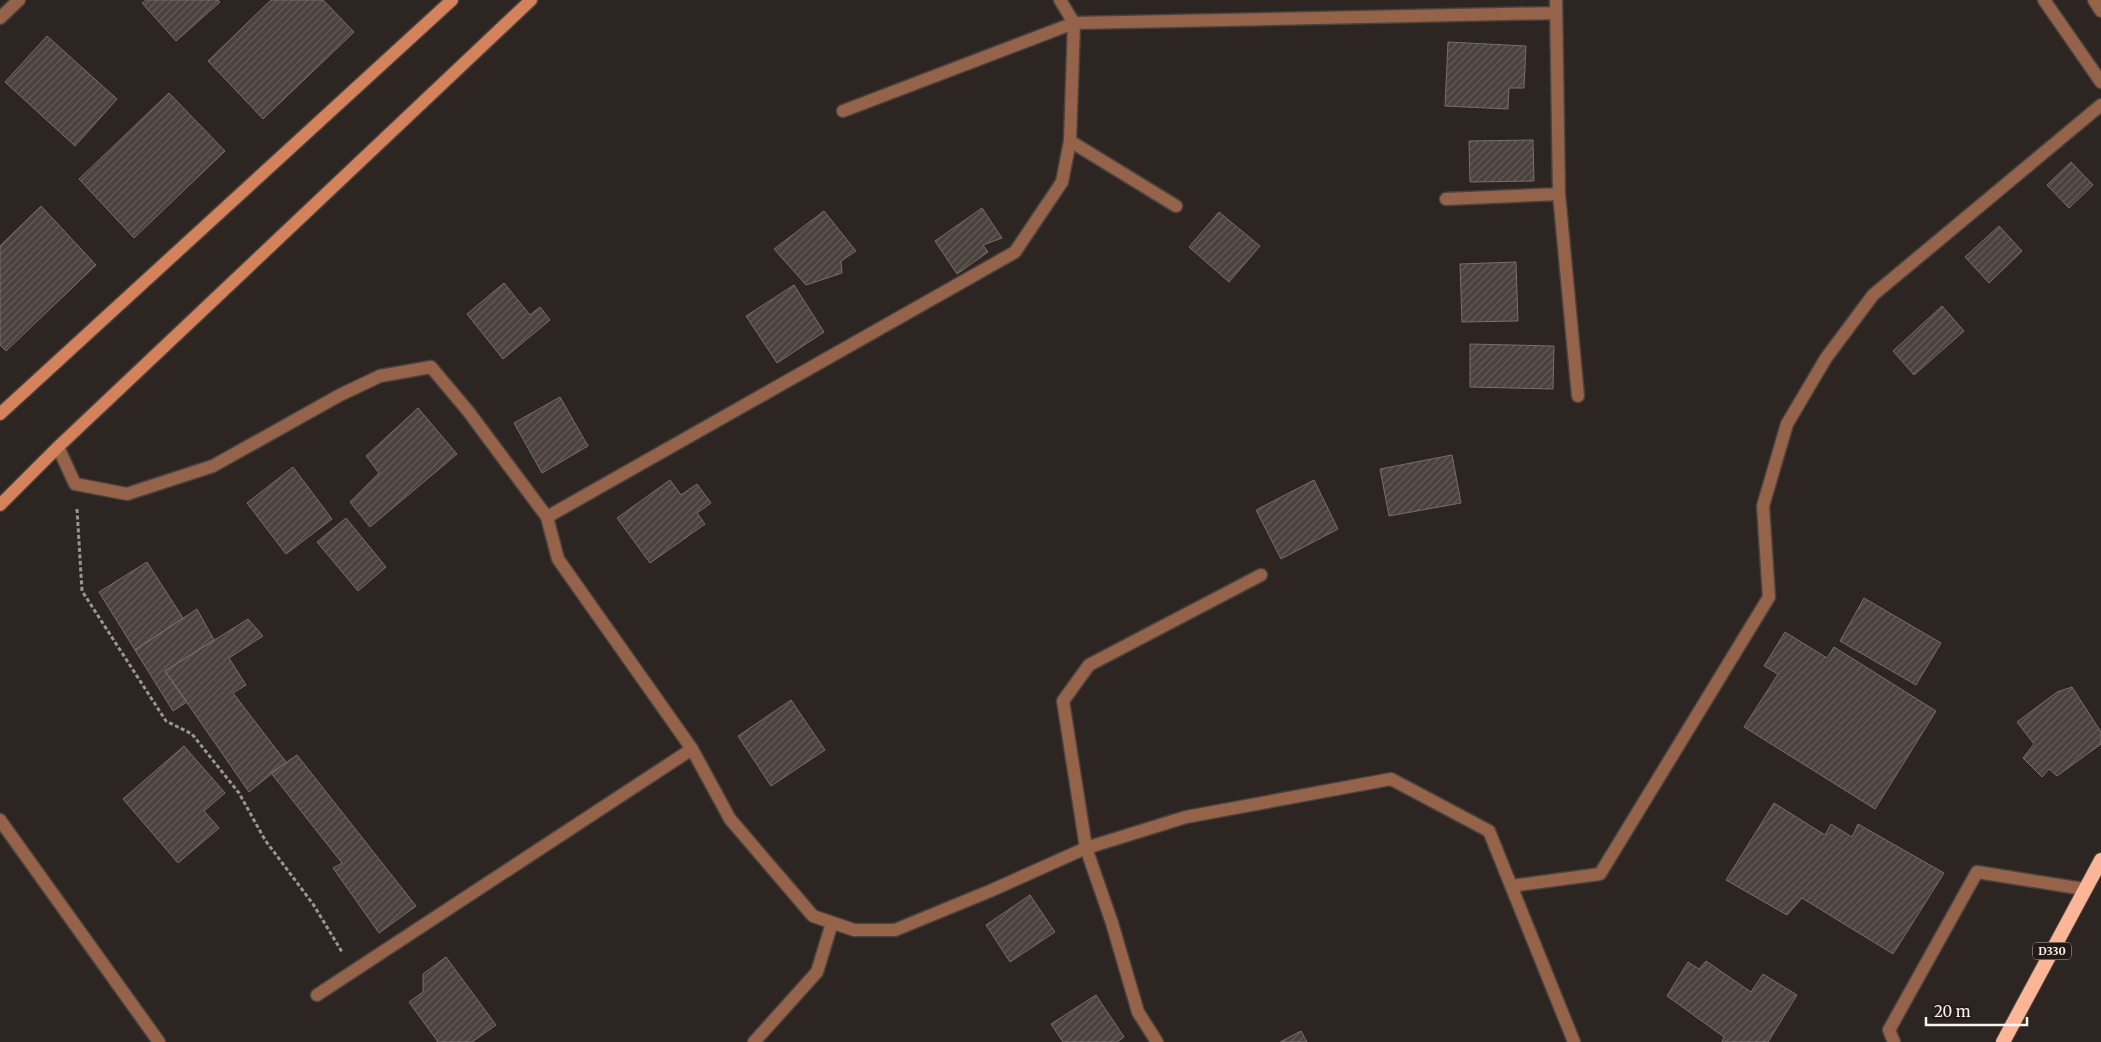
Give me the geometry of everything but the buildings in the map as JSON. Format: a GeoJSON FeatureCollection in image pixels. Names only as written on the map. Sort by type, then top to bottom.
{"type":"FeatureCollection","features":[{"type":"Feature","properties":{"kind":"highway","name":"D330"},"geometry":{"type":"LineString","coordinates":[[2003,1042],[2101,860]]}},
{"type":"Feature","properties":{"kind":"main road"},"geometry":{"type":"LineString","coordinates":[[0,414],[452,0]]}},
{"type":"Feature","properties":{"kind":"main road"},"geometry":{"type":"LineString","coordinates":[[0,505],[58,447],[531,0]]}},
{"type":"Feature","properties":{"kind":"street"},"geometry":{"type":"LineString","coordinates":[[0,18],[20,0]]}},
{"type":"Feature","properties":{"kind":"street"},"geometry":{"type":"LineString","coordinates":[[547,517],[1015,252],[1062,182],[1070,141],[1074,23],[1060,0]]}},
{"type":"Feature","properties":{"kind":"street"},"geometry":{"type":"LineString","coordinates":[[1556,0],[1559,194],[1578,396]]}},
{"type":"Feature","properties":{"kind":"street"},"geometry":{"type":"LineString","coordinates":[[2044,0],[2101,82]]}},
{"type":"Feature","properties":{"kind":"street"},"geometry":{"type":"LineString","coordinates":[[2094,0],[2101,11]]}},
{"type":"Feature","properties":{"kind":"street"},"geometry":{"type":"LineString","coordinates":[[843,111],[1074,23],[1556,13]]}},
{"type":"Feature","properties":{"kind":"street"},"geometry":{"type":"LineString","coordinates":[[1511,886],[1600,874],[1769,597],[1763,506],[1787,424],[1826,358],[1873,295],[2101,105]]}},
{"type":"Feature","properties":{"kind":"street"},"geometry":{"type":"LineString","coordinates":[[1070,141],[1176,206]]}},
{"type":"Feature","properties":{"kind":"street"},"geometry":{"type":"LineString","coordinates":[[1446,199],[1559,194]]}},
{"type":"Feature","properties":{"kind":"street"},"geometry":{"type":"LineString","coordinates":[[58,447],[75,484],[127,494],[212,466],[340,395],[380,376],[431,367],[468,411],[547,517],[558,559],[692,749],[730,819],[813,916],[854,930],[895,930],[990,892],[1086,848],[1186,817],[1391,779],[1489,832],[1574,1042]]}},
{"type":"Feature","properties":{"kind":"street"},"geometry":{"type":"LineString","coordinates":[[1157,1042],[1138,1012],[1112,923],[1086,848],[1063,701],[1089,665],[1261,575]]}},
{"type":"Feature","properties":{"kind":"street"},"geometry":{"type":"LineString","coordinates":[[317,995],[692,749]]}},
{"type":"Feature","properties":{"kind":"street"},"geometry":{"type":"LineString","coordinates":[[0,820],[159,1042]]}},
{"type":"Feature","properties":{"kind":"street"},"geometry":{"type":"LineString","coordinates":[[1894,1042],[1889,1030],[1977,872],[2084,889]]}},
{"type":"Feature","properties":{"kind":"street"},"geometry":{"type":"LineString","coordinates":[[754,1042],[817,972],[832,923]]}},
{"type":"Feature","properties":{"kind":"path"},"geometry":{"type":"LineString","coordinates":[[75,484],[82,591],[166,721],[192,734],[239,793],[265,840],[312,904],[354,971]]}}]}
